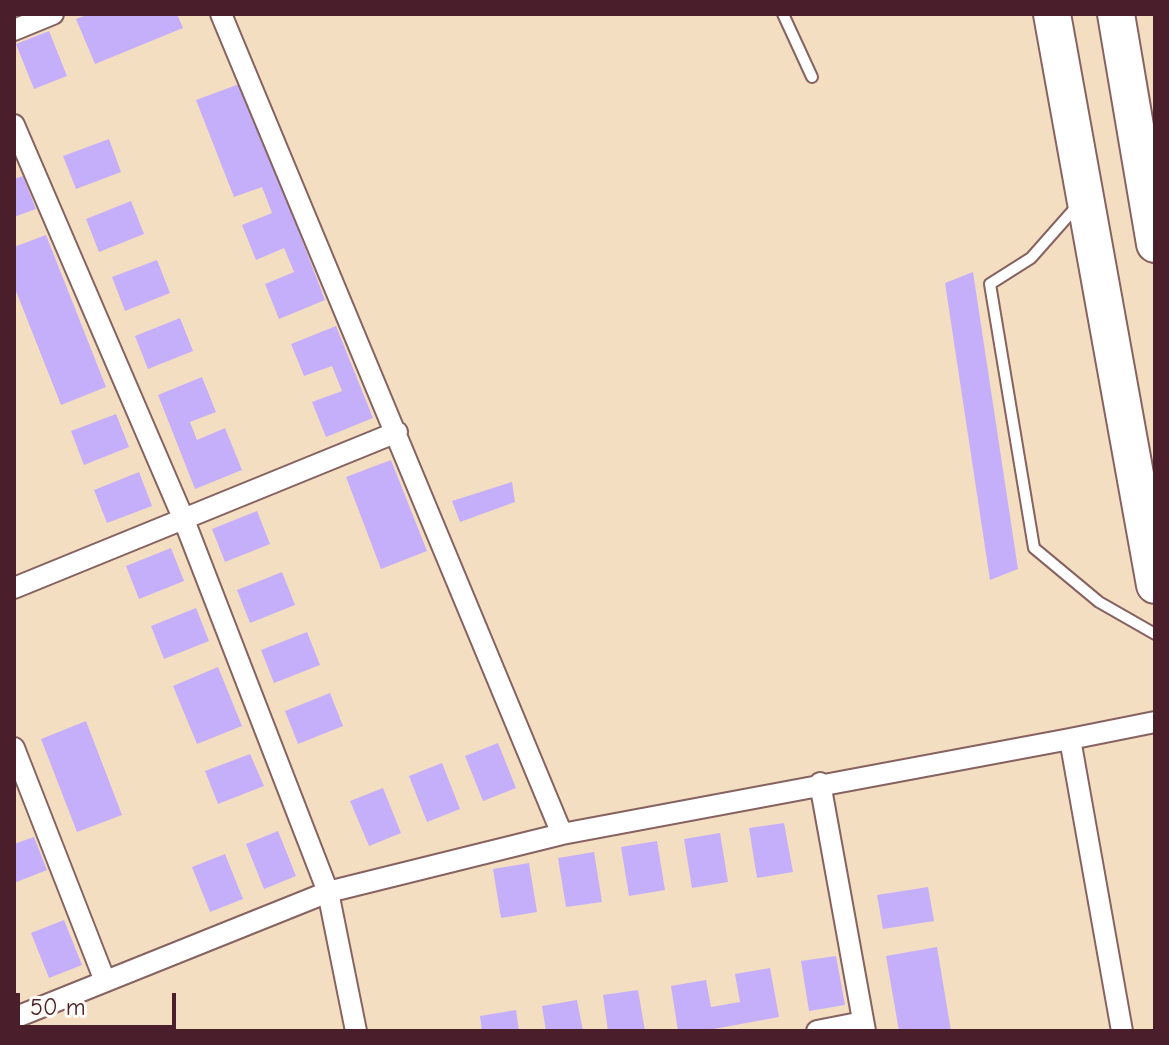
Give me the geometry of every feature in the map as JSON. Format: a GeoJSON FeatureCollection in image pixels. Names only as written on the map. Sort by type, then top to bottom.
{"type":"FeatureCollection","features":[{"type":"Feature","properties":{"kind":"highway"},"geometry":{"type":"LineString","coordinates":[[1052,14],[1155,585]]}},
{"type":"Feature","properties":{"kind":"highway"},"geometry":{"type":"LineString","coordinates":[[1116,14],[1155,244]]}},
{"type":"Feature","properties":{"kind":"street"},"geometry":{"type":"LineString","coordinates":[[14,30],[53,14]]}},
{"type":"Feature","properties":{"kind":"street"},"geometry":{"type":"LineString","coordinates":[[221,14],[562,834]]}},
{"type":"Feature","properties":{"kind":"street"},"geometry":{"type":"LineString","coordinates":[[14,125],[184,520],[328,892],[356,1031]]}},
{"type":"Feature","properties":{"kind":"street"},"geometry":{"type":"LineString","coordinates":[[14,588],[397,432]]}},
{"type":"Feature","properties":{"kind":"street"},"geometry":{"type":"LineString","coordinates":[[14,1018],[328,892],[562,834],[1155,722]]}},
{"type":"Feature","properties":{"kind":"street"},"geometry":{"type":"LineString","coordinates":[[1070,739],[1122,1031]]}},
{"type":"Feature","properties":{"kind":"street"},"geometry":{"type":"LineString","coordinates":[[14,748],[105,981]]}},
{"type":"Feature","properties":{"kind":"street"},"geometry":{"type":"LineString","coordinates":[[817,1031],[864,1026],[820,783]]}},
{"type":"Feature","properties":{"kind":"lane"},"geometry":{"type":"LineString","coordinates":[[783,14],[812,77]]}},
{"type":"Feature","properties":{"kind":"lane"},"geometry":{"type":"LineString","coordinates":[[1086,196],[1031,258],[990,284],[1034,548],[1099,602],[1155,634]]}},
{"type":"Feature","properties":{"kind":"building"},"geometry":{"type":"Polygon","coordinates":[[[89,14],[177,14],[183,28],[95,64],[76,19],[89,14]]]}},
{"type":"Feature","properties":{"kind":"building"},"geometry":{"type":"Polygon","coordinates":[[[49,31],[67,76],[34,89],[16,44],[49,31]]]}},
{"type":"Feature","properties":{"kind":"building"},"geometry":{"type":"Polygon","coordinates":[[[242,83],[325,300],[279,319],[265,284],[294,272],[284,248],[256,260],[242,225],[272,213],[262,187],[234,197],[196,100],[242,83]]]}},
{"type":"Feature","properties":{"kind":"building"},"geometry":{"type":"Polygon","coordinates":[[[109,139],[121,172],[76,189],[63,156],[109,139]]]}},
{"type":"Feature","properties":{"kind":"building"},"geometry":{"type":"Polygon","coordinates":[[[23,176],[36,209],[14,217],[14,179],[23,176]]]}},
{"type":"Feature","properties":{"kind":"building"},"geometry":{"type":"Polygon","coordinates":[[[131,201],[144,234],[99,252],[86,219],[131,201]]]}},
{"type":"Feature","properties":{"kind":"building"},"geometry":{"type":"Polygon","coordinates":[[[46,235],[106,387],[61,405],[14,286],[14,247],[46,235]]]}},
{"type":"Feature","properties":{"kind":"building"},"geometry":{"type":"Polygon","coordinates":[[[157,260],[170,293],[125,311],[112,277],[157,260]]]}},
{"type":"Feature","properties":{"kind":"building"},"geometry":{"type":"Polygon","coordinates":[[[973,272],[1018,569],[990,580],[945,283],[973,272]]]}},
{"type":"Feature","properties":{"kind":"building"},"geometry":{"type":"Polygon","coordinates":[[[180,318],[193,351],[148,369],[135,336],[180,318]]]}},
{"type":"Feature","properties":{"kind":"building"},"geometry":{"type":"Polygon","coordinates":[[[336,326],[373,418],[326,437],[312,402],[342,391],[332,366],[304,376],[291,344],[336,326]]]}},
{"type":"Feature","properties":{"kind":"building"},"geometry":{"type":"Polygon","coordinates":[[[202,377],[216,412],[190,422],[197,440],[225,428],[242,470],[195,489],[158,395],[202,377]]]}},
{"type":"Feature","properties":{"kind":"building"},"geometry":{"type":"Polygon","coordinates":[[[116,414],[129,447],[84,465],[71,431],[116,414]]]}},
{"type":"Feature","properties":{"kind":"building"},"geometry":{"type":"Polygon","coordinates":[[[391,460],[427,551],[381,569],[346,477],[391,460]]]}},
{"type":"Feature","properties":{"kind":"building"},"geometry":{"type":"Polygon","coordinates":[[[139,472],[152,506],[107,523],[94,490],[139,472]]]}},
{"type":"Feature","properties":{"kind":"building"},"geometry":{"type":"Polygon","coordinates":[[[512,482],[515,502],[460,522],[452,501],[512,482]]]}},
{"type":"Feature","properties":{"kind":"building"},"geometry":{"type":"Polygon","coordinates":[[[257,511],[270,544],[225,562],[212,529],[257,511]]]}},
{"type":"Feature","properties":{"kind":"building"},"geometry":{"type":"Polygon","coordinates":[[[171,548],[184,581],[139,599],[126,566],[171,548]]]}},
{"type":"Feature","properties":{"kind":"building"},"geometry":{"type":"Polygon","coordinates":[[[282,572],[295,605],[250,623],[237,590],[282,572]]]}},
{"type":"Feature","properties":{"kind":"building"},"geometry":{"type":"Polygon","coordinates":[[[196,608],[209,641],[164,659],[151,626],[196,608]]]}},
{"type":"Feature","properties":{"kind":"building"},"geometry":{"type":"Polygon","coordinates":[[[307,632],[320,665],[274,683],[261,650],[307,632]]]}},
{"type":"Feature","properties":{"kind":"building"},"geometry":{"type":"Polygon","coordinates":[[[218,667],[242,726],[197,744],[173,686],[218,667]]]}},
{"type":"Feature","properties":{"kind":"building"},"geometry":{"type":"Polygon","coordinates":[[[330,693],[343,726],[298,744],[285,711],[330,693]]]}},
{"type":"Feature","properties":{"kind":"building"},"geometry":{"type":"Polygon","coordinates":[[[86,721],[122,815],[77,832],[41,739],[86,721]]]}},
{"type":"Feature","properties":{"kind":"building"},"geometry":{"type":"Polygon","coordinates":[[[498,743],[516,788],[483,801],[465,756],[498,743]]]}},
{"type":"Feature","properties":{"kind":"building"},"geometry":{"type":"Polygon","coordinates":[[[250,754],[264,786],[218,804],[205,771],[250,754]]]}},
{"type":"Feature","properties":{"kind":"building"},"geometry":{"type":"Polygon","coordinates":[[[442,763],[460,809],[427,822],[409,776],[442,763]]]}},
{"type":"Feature","properties":{"kind":"building"},"geometry":{"type":"Polygon","coordinates":[[[383,788],[401,833],[369,846],[350,801],[383,788]]]}},
{"type":"Feature","properties":{"kind":"building"},"geometry":{"type":"Polygon","coordinates":[[[784,823],[793,872],[757,878],[749,828],[784,823]]]}},
{"type":"Feature","properties":{"kind":"building"},"geometry":{"type":"Polygon","coordinates":[[[278,831],[296,876],[264,889],[246,844],[278,831]]]}},
{"type":"Feature","properties":{"kind":"building"},"geometry":{"type":"Polygon","coordinates":[[[720,833],[728,882],[692,888],[684,839],[720,833]]]}},
{"type":"Feature","properties":{"kind":"building"},"geometry":{"type":"Polygon","coordinates":[[[34,837],[47,870],[14,883],[14,844],[34,837]]]}},
{"type":"Feature","properties":{"kind":"building"},"geometry":{"type":"Polygon","coordinates":[[[657,841],[665,890],[629,896],[621,847],[657,841]]]}},
{"type":"Feature","properties":{"kind":"building"},"geometry":{"type":"Polygon","coordinates":[[[594,852],[602,902],[566,907],[558,858],[594,852]]]}},
{"type":"Feature","properties":{"kind":"building"},"geometry":{"type":"Polygon","coordinates":[[[225,854],[243,899],[210,912],[192,867],[225,854]]]}},
{"type":"Feature","properties":{"kind":"building"},"geometry":{"type":"Polygon","coordinates":[[[529,863],[537,912],[501,918],[493,869],[529,863]]]}},
{"type":"Feature","properties":{"kind":"building"},"geometry":{"type":"Polygon","coordinates":[[[928,887],[934,921],[883,929],[877,895],[928,887]]]}},
{"type":"Feature","properties":{"kind":"building"},"geometry":{"type":"Polygon","coordinates":[[[64,920],[82,965],[49,978],[31,933],[64,920]]]}},
{"type":"Feature","properties":{"kind":"building"},"geometry":{"type":"Polygon","coordinates":[[[937,947],[951,1031],[899,1031],[886,956],[937,947]]]}},
{"type":"Feature","properties":{"kind":"building"},"geometry":{"type":"Polygon","coordinates":[[[836,956],[845,1005],[809,1011],[801,961],[836,956]]]}},
{"type":"Feature","properties":{"kind":"building"},"geometry":{"type":"Polygon","coordinates":[[[770,968],[779,1017],[703,1031],[678,1031],[671,986],[706,980],[711,1007],[740,1002],[735,974],[770,968]]]}},
{"type":"Feature","properties":{"kind":"building"},"geometry":{"type":"Polygon","coordinates":[[[638,990],[645,1031],[608,1031],[603,995],[638,990]]]}},
{"type":"Feature","properties":{"kind":"building"},"geometry":{"type":"Polygon","coordinates":[[[577,1000],[583,1031],[546,1031],[542,1006],[577,1000]]]}},
{"type":"Feature","properties":{"kind":"building"},"geometry":{"type":"Polygon","coordinates":[[[516,1010],[519,1031],[482,1031],[480,1016],[516,1010]]]}}]}
